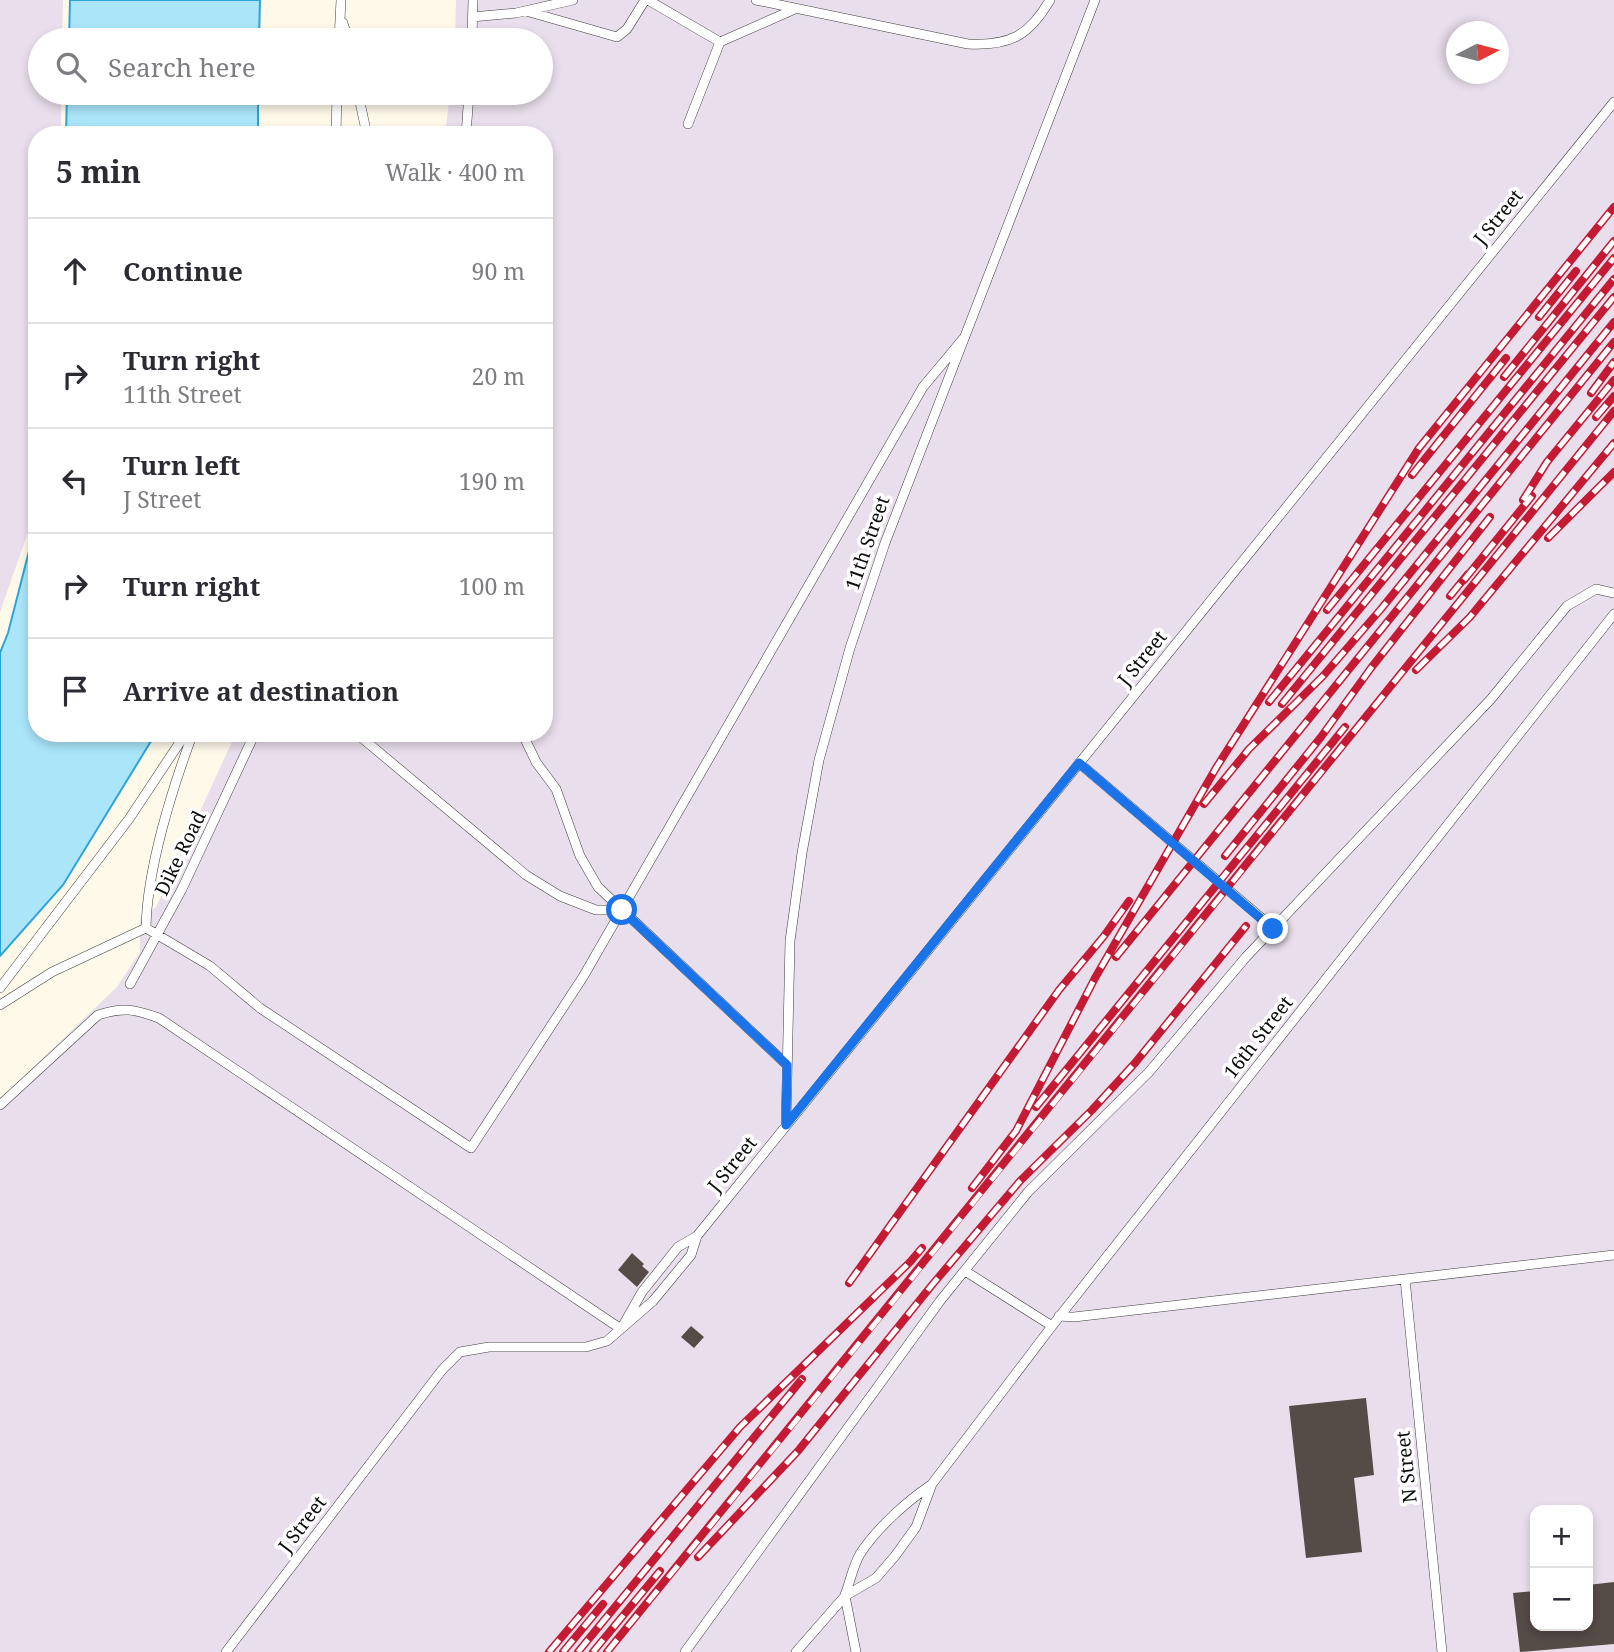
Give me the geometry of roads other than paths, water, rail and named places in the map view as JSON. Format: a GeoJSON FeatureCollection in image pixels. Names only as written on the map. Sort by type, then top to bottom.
{"type":"FeatureCollection","features":[{"type":"Feature","properties":{"kind":"lane"},"geometry":{"type":"LineString","coordinates":[[339,28],[341,0]]}},
{"type":"Feature","properties":{"kind":"lane"},"geometry":{"type":"LineString","coordinates":[[472,0],[472,28]]}},
{"type":"Feature","properties":{"kind":"lane"},"geometry":{"type":"LineString","coordinates":[[472,17],[526,11],[573,0]]}},
{"type":"Feature","properties":{"kind":"lane"},"geometry":{"type":"LineString","coordinates":[[526,11],[617,37],[627,29],[647,0],[720,42]]}},
{"type":"Feature","properties":{"kind":"lane"},"geometry":{"type":"LineString","coordinates":[[756,0],[968,44],[991,45],[1015,38],[1037,22],[1050,0]]}},
{"type":"Feature","properties":{"kind":"lane","name":"11th Street"},"geometry":{"type":"LineString","coordinates":[[786,1125],[790,941],[819,760],[850,648],[885,543],[1095,0]]}},
{"type":"Feature","properties":{"kind":"lane"},"geometry":{"type":"LineString","coordinates":[[688,124],[720,42],[796,8]]}},
{"type":"Feature","properties":{"kind":"lane"},"geometry":{"type":"LineString","coordinates":[[340,14],[344,28]]}},
{"type":"Feature","properties":{"kind":"lane","name":"J Street"},"geometry":{"type":"LineString","coordinates":[[226,1652],[442,1370],[460,1352],[489,1347],[586,1347],[607,1341],[653,1301],[691,1255],[697,1236],[1614,102]]}},
{"type":"Feature","properties":{"kind":"lane"},"geometry":{"type":"LineString","coordinates":[[336,126],[337,105]]}},
{"type":"Feature","properties":{"kind":"lane"},"geometry":{"type":"LineString","coordinates":[[361,105],[365,126]]}},
{"type":"Feature","properties":{"kind":"lane"},"geometry":{"type":"LineString","coordinates":[[467,126],[468,105]]}},
{"type":"Feature","properties":{"kind":"lane"},"geometry":{"type":"LineString","coordinates":[[146,929],[210,965],[260,1009],[471,1148],[583,976],[923,387],[963,339]]}},
{"type":"Feature","properties":{"kind":"lane"},"geometry":{"type":"LineString","coordinates":[[685,1652],[940,1301],[1028,1192],[1149,1072],[1246,957],[1491,699],[1567,606],[1596,589],[1614,593]]}},
{"type":"Feature","properties":{"kind":"lane","name":"16th Street"},"geometry":{"type":"LineString","coordinates":[[796,1652],[845,1596],[876,1578],[895,1556],[916,1527],[932,1484],[1059,1316],[1614,614]]}},
{"type":"Feature","properties":{"kind":"lane"},"geometry":{"type":"LineString","coordinates":[[0,988],[129,819],[180,742]]}},
{"type":"Feature","properties":{"kind":"lane"},"geometry":{"type":"LineString","coordinates":[[146,929],[147,903],[153,871],[173,793],[190,742]]}},
{"type":"Feature","properties":{"kind":"lane","name":"Dike Road"},"geometry":{"type":"LineString","coordinates":[[130,984],[159,936],[251,742]]}},
{"type":"Feature","properties":{"kind":"lane"},"geometry":{"type":"LineString","coordinates":[[367,742],[526,875],[560,897],[596,910],[622,910]]}},
{"type":"Feature","properties":{"kind":"lane"},"geometry":{"type":"LineString","coordinates":[[526,742],[536,762],[556,789],[580,856],[598,887],[787,1065]]}},
{"type":"Feature","properties":{"kind":"lane"},"geometry":{"type":"LineString","coordinates":[[1079,763],[1273,929]]}},
{"type":"Feature","properties":{"kind":"lane"},"geometry":{"type":"LineString","coordinates":[[0,1005],[52,972],[146,929]]}},
{"type":"Feature","properties":{"kind":"lane"},"geometry":{"type":"LineString","coordinates":[[0,1105],[98,1015],[119,1008],[159,1018],[621,1329]]}},
{"type":"Feature","properties":{"kind":"lane","name":"J Street"},"geometry":{"type":"LineString","coordinates":[[621,1329],[642,1292],[672,1254],[678,1247],[697,1236]]}},
{"type":"Feature","properties":{"kind":"lane"},"geometry":{"type":"LineString","coordinates":[[1059,1316],[1074,1317],[1614,1255]]}},
{"type":"Feature","properties":{"kind":"lane"},"geometry":{"type":"LineString","coordinates":[[965,1271],[1052,1326]]}},
{"type":"Feature","properties":{"kind":"lane","name":"N Street"},"geometry":{"type":"LineString","coordinates":[[1405,1279],[1442,1652]]}},
{"type":"Feature","properties":{"kind":"lane","name":"16th Street"},"geometry":{"type":"LineString","coordinates":[[845,1596],[859,1556],[914,1497],[932,1484]]}},
{"type":"Feature","properties":{"kind":"lane"},"geometry":{"type":"LineString","coordinates":[[845,1596],[856,1652]]}},
{"type":"Feature","properties":{"kind":"water"},"geometry":{"type":"Polygon","coordinates":[[[70,0],[260,0],[259,28],[69,28],[70,0]]]}},
{"type":"Feature","properties":{"kind":"water"},"geometry":{"type":"Polygon","coordinates":[[[67,105],[258,105],[258,126],[66,126],[67,105]]]}},
{"type":"Feature","properties":{"kind":"water"},"geometry":{"type":"Polygon","coordinates":[[[28,555],[28,742],[150,742],[63,885],[0,956],[0,653],[8,633],[28,555]]]}},
{"type":"Feature","properties":{"kind":"railway"},"geometry":{"type":"LineString","coordinates":[[972,1188],[1016,1131],[1095,978],[1216,768],[1419,448],[1614,207]]}},
{"type":"Feature","properties":{"kind":"railway"},"geometry":{"type":"LineString","coordinates":[[1504,377],[1614,241]]}},
{"type":"Feature","properties":{"kind":"railway"},"geometry":{"type":"LineString","coordinates":[[1327,610],[1614,258]]}},
{"type":"Feature","properties":{"kind":"railway"},"geometry":{"type":"LineString","coordinates":[[1539,317],[1576,271]]}},
{"type":"Feature","properties":{"kind":"railway"},"geometry":{"type":"LineString","coordinates":[[1269,702],[1614,279]]}},
{"type":"Feature","properties":{"kind":"railway"},"geometry":{"type":"LineString","coordinates":[[1282,704],[1614,297]]}},
{"type":"Feature","properties":{"kind":"railway"},"geometry":{"type":"LineString","coordinates":[[1204,804],[1249,749],[1323,676],[1381,609],[1614,322]]}},
{"type":"Feature","properties":{"kind":"railway"},"geometry":{"type":"LineString","coordinates":[[1116,957],[1614,342]]}},
{"type":"Feature","properties":{"kind":"railway"},"geometry":{"type":"LineString","coordinates":[[1412,475],[1506,358]]}},
{"type":"Feature","properties":{"kind":"railway"},"geometry":{"type":"LineString","coordinates":[[1591,393],[1614,362]]}},
{"type":"Feature","properties":{"kind":"railway"},"geometry":{"type":"LineString","coordinates":[[1523,500],[1547,462],[1614,380]]}},
{"type":"Feature","properties":{"kind":"railway"},"geometry":{"type":"LineString","coordinates":[[1596,417],[1614,396]]}},
{"type":"Feature","properties":{"kind":"railway"},"geometry":{"type":"LineString","coordinates":[[607,1652],[1614,411]]}},
{"type":"Feature","properties":{"kind":"railway"},"geometry":{"type":"LineString","coordinates":[[1416,670],[1470,617],[1614,443]]}},
{"type":"Feature","properties":{"kind":"railway"},"geometry":{"type":"LineString","coordinates":[[1548,538],[1614,472]]}},
{"type":"Feature","properties":{"kind":"railway"},"geometry":{"type":"LineString","coordinates":[[1464,580],[1532,496]]}},
{"type":"Feature","properties":{"kind":"railway"},"geometry":{"type":"LineString","coordinates":[[1225,856],[1321,737],[1371,668],[1490,517]]}},
{"type":"Feature","properties":{"kind":"railway"},"geometry":{"type":"LineString","coordinates":[[1450,596],[1468,574]]}},
{"type":"Feature","properties":{"kind":"railway"},"geometry":{"type":"LineString","coordinates":[[1036,1107],[1345,727]]}},
{"type":"Feature","properties":{"kind":"railway"},"geometry":{"type":"LineString","coordinates":[[849,1283],[1059,990],[1129,901]]}},
{"type":"Feature","properties":{"kind":"railway"},"geometry":{"type":"LineString","coordinates":[[698,1557],[798,1451],[1020,1181],[1135,1063],[1246,926]]}},
{"type":"Feature","properties":{"kind":"railway"},"geometry":{"type":"LineString","coordinates":[[549,1652],[740,1427],[922,1248]]}},
{"type":"Feature","properties":{"kind":"railway"},"geometry":{"type":"LineString","coordinates":[[578,1652],[802,1379]]}},
{"type":"Feature","properties":{"kind":"railway"},"geometry":{"type":"LineString","coordinates":[[593,1652],[660,1571]]}},
{"type":"Feature","properties":{"kind":"railway"},"geometry":{"type":"LineString","coordinates":[[563,1652],[603,1604]]}}]}
